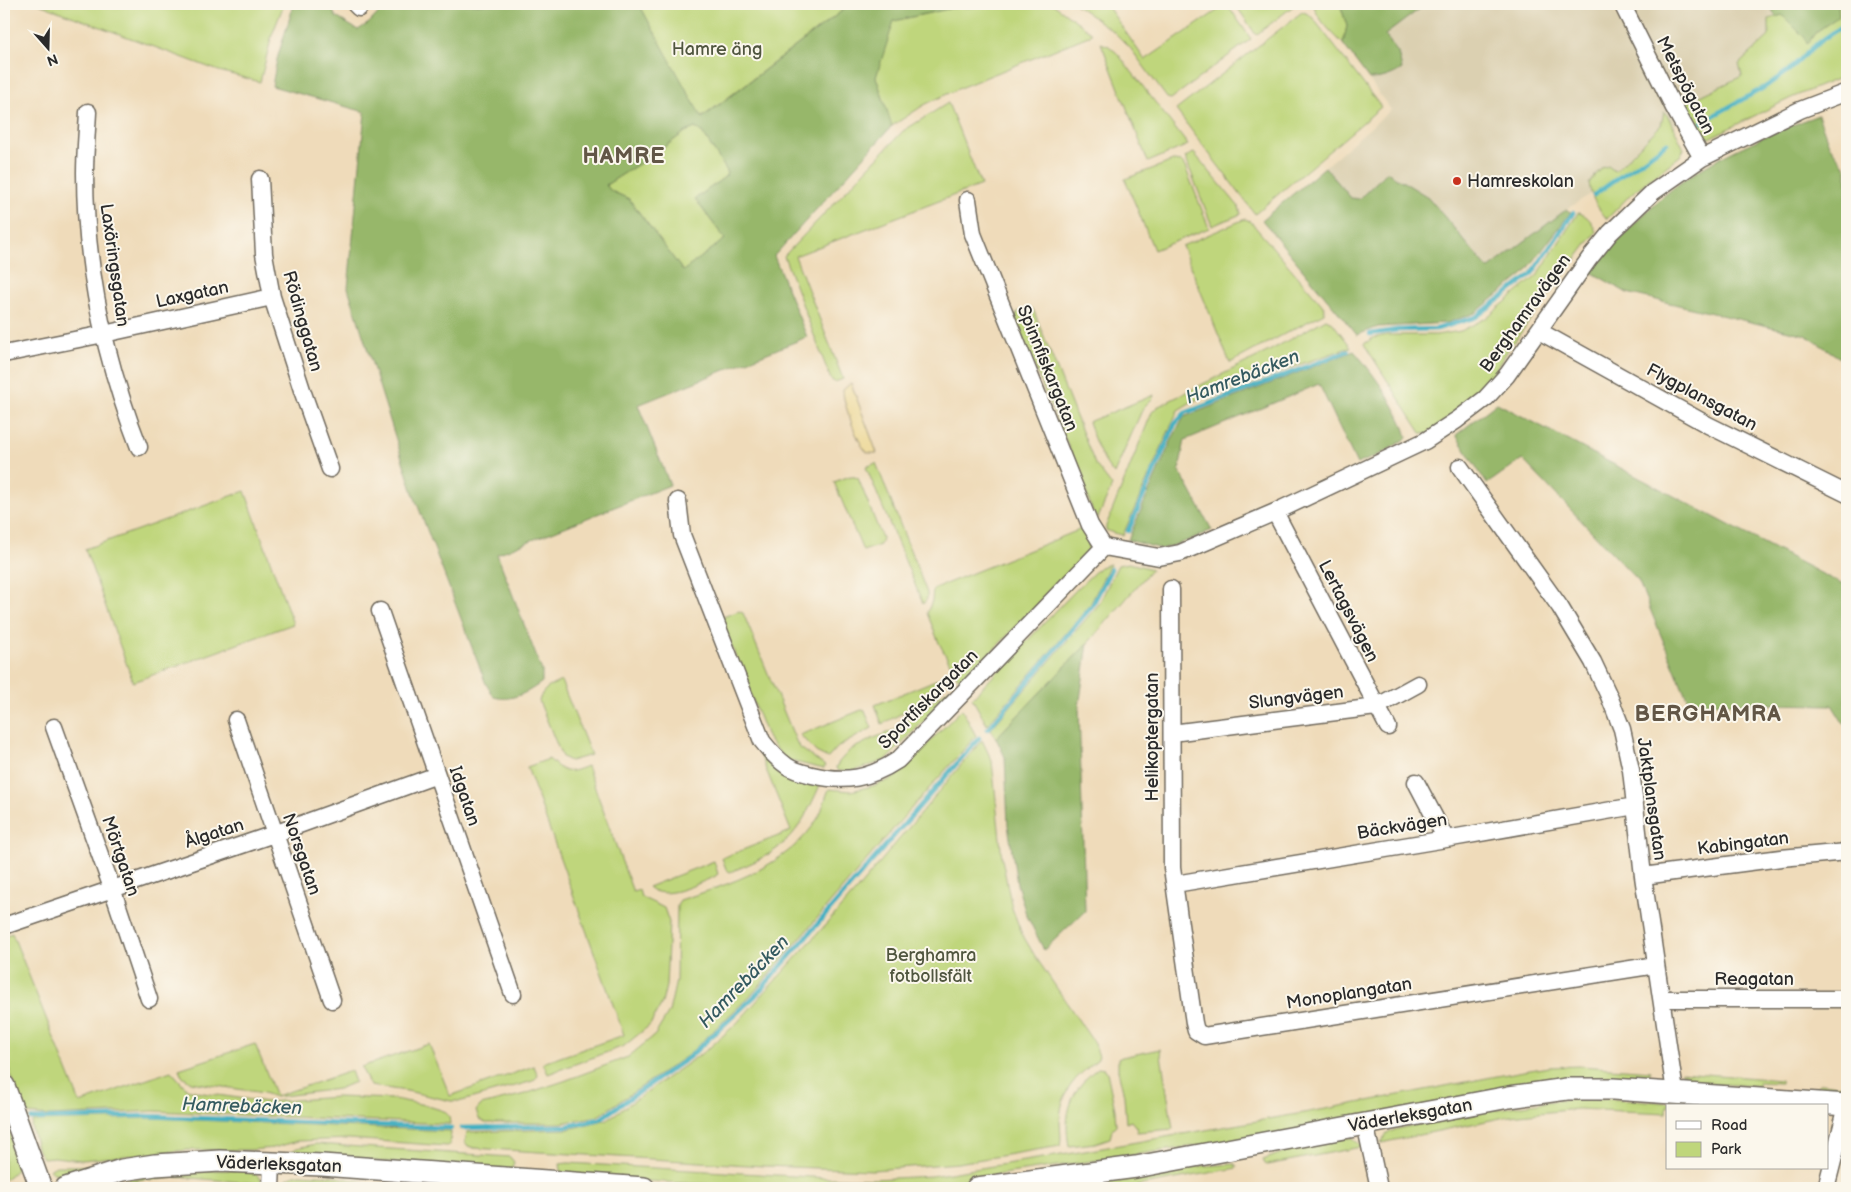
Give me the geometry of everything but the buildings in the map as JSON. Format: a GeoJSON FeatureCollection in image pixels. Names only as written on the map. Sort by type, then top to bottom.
{"type":"FeatureCollection","features":[{"type":"Feature","properties":{"kind":"street","name":"Metspögatan"},"geometry":{"type":"LineString","coordinates":[[1622,4],[1673,106],[1702,158]]}},
{"type":"Feature","properties":{"kind":"street","name":"Berghamravägen"},"geometry":{"type":"LineString","coordinates":[[1104,547],[1159,557],[1180,553],[1275,512],[1425,441],[1486,398],[1507,375],[1540,331],[1562,296],[1610,233],[1653,192],[1702,158],[1800,110],[1847,92]]}},
{"type":"Feature","properties":{"kind":"street","name":"Laxöringsgatan"},"geometry":{"type":"LineString","coordinates":[[88,112],[85,173],[88,227],[95,288],[104,334],[124,411],[139,447]]}},
{"type":"Feature","properties":{"kind":"street","name":"Rödinggatan"},"geometry":{"type":"LineString","coordinates":[[260,180],[264,254],[272,297],[330,469]]}},
{"type":"Feature","properties":{"kind":"street","name":"Spinnfiskargatan"},"geometry":{"type":"LineString","coordinates":[[968,200],[973,234],[1090,525],[1104,547]]}},
{"type":"Feature","properties":{"kind":"street","name":"Laxgatan"},"geometry":{"type":"LineString","coordinates":[[4,354],[272,297]]}},
{"type":"Feature","properties":{"kind":"street","name":"Flygplansgatan"},"geometry":{"type":"LineString","coordinates":[[1540,331],[1708,425],[1847,494]]}},
{"type":"Feature","properties":{"kind":"street","name":"Jaktplansgatan"},"geometry":{"type":"LineString","coordinates":[[1460,467],[1560,607],[1593,662],[1610,696],[1622,729],[1631,770],[1674,1092]]}},
{"type":"Feature","properties":{"kind":"street","name":"Sportfiskargatan"},"geometry":{"type":"LineString","coordinates":[[678,501],[682,535],[762,741],[788,767],[834,780],[851,779],[870,774],[898,760],[1104,547]]}},
{"type":"Feature","properties":{"kind":"street","name":"Lertagsvägen"},"geometry":{"type":"LineString","coordinates":[[1275,512],[1388,728]]}},
{"type":"Feature","properties":{"kind":"street","name":"Helikoptergatan"},"geometry":{"type":"LineString","coordinates":[[1171,589],[1172,868],[1175,884]]}},
{"type":"Feature","properties":{"kind":"street","name":"Idgatan"},"geometry":{"type":"LineString","coordinates":[[380,611],[513,994]]}},
{"type":"Feature","properties":{"kind":"street","name":"Slungvägen"},"geometry":{"type":"LineString","coordinates":[[1172,733],[1376,707],[1418,684]]}},
{"type":"Feature","properties":{"kind":"street","name":"Norsgatan"},"geometry":{"type":"LineString","coordinates":[[236,720],[332,1000]]}},
{"type":"Feature","properties":{"kind":"street","name":"Mörtgatan"},"geometry":{"type":"LineString","coordinates":[[54,726],[112,888],[149,999]]}},
{"type":"Feature","properties":{"kind":"street","name":"Ålgatan"},"geometry":{"type":"LineString","coordinates":[[4,926],[437,776]]}},
{"type":"Feature","properties":{"kind":"street"},"geometry":{"type":"LineString","coordinates":[[1416,782],[1446,839]]}},
{"type":"Feature","properties":{"kind":"street","name":"Bäckvägen"},"geometry":{"type":"LineString","coordinates":[[1175,884],[1635,806]]}},
{"type":"Feature","properties":{"kind":"street","name":"Kabingatan"},"geometry":{"type":"LineString","coordinates":[[1644,876],[1781,858],[1847,852]]}},
{"type":"Feature","properties":{"kind":"street","name":"Monoplangatan"},"geometry":{"type":"LineString","coordinates":[[1175,884],[1194,1023],[1196,1031],[1204,1036],[1656,965]]}},
{"type":"Feature","properties":{"kind":"street","name":"Reagatan"},"geometry":{"type":"LineString","coordinates":[[1662,999],[1847,999]]}},
{"type":"Feature","properties":{"kind":"street"},"geometry":{"type":"LineString","coordinates":[[4,1086],[40,1188]]}},
{"type":"Feature","properties":{"kind":"street","name":"Väderleksgatan"},"geometry":{"type":"LineString","coordinates":[[978,1188],[1136,1167],[1509,1097],[1568,1090],[1613,1089],[1674,1092],[1847,1105]]}},
{"type":"Feature","properties":{"kind":"street"},"geometry":{"type":"LineString","coordinates":[[1826,1188],[1847,1105]]}},
{"type":"Feature","properties":{"kind":"street"},"geometry":{"type":"LineString","coordinates":[[1366,1123],[1379,1188]]}},
{"type":"Feature","properties":{"kind":"street","name":"Väderleksgatan"},"geometry":{"type":"LineString","coordinates":[[66,1188],[122,1170],[195,1162],[322,1165],[644,1188]]}},
{"type":"Feature","properties":{"kind":"street"},"geometry":{"type":"LineString","coordinates":[[271,1188],[272,1164]]}},
{"type":"Feature","properties":{"kind":"shaded area","name":"Hamreskolan"},"geometry":{"type":"Polygon","coordinates":[[[1426,4],[1610,4],[1620,22],[1655,4],[1769,4],[1797,60],[1671,127],[1589,195],[1567,209],[1488,269],[1398,325],[1378,327],[1357,335],[1262,220],[1391,110],[1349,52],[1385,35],[1426,4]]]}},
{"type":"Feature","properties":{"kind":"green space"},"geometry":{"type":"Polygon","coordinates":[[[39,4],[284,4],[272,35],[260,82],[219,71],[39,4]]]}},
{"type":"Feature","properties":{"kind":"green space"},"geometry":{"type":"Polygon","coordinates":[[[294,4],[329,4],[336,17],[358,30],[369,23],[387,4],[639,4],[702,118],[851,4],[1018,4],[952,8],[894,21],[876,77],[892,126],[774,256],[807,337],[638,405],[670,485],[497,554],[542,671],[542,682],[526,692],[507,698],[494,697],[486,684],[413,493],[348,288],[365,112],[272,86],[277,59],[294,4]],[[695,128],[685,132],[606,185],[611,191],[629,199],[683,271],[725,239],[695,199],[726,176],[727,171],[702,132],[695,128]]]}},
{"type":"Feature","properties":{"kind":"green space","name":"Hamre äng"},"geometry":{"type":"Polygon","coordinates":[[[639,4],[851,4],[701,118],[639,4]]]}},
{"type":"Feature","properties":{"kind":"green space"},"geometry":{"type":"Polygon","coordinates":[[[1053,4],[1091,32],[1091,35],[962,87],[924,105],[892,126],[876,77],[893,21],[952,8],[1053,4]]]}},
{"type":"Feature","properties":{"kind":"green space"},"geometry":{"type":"Polygon","coordinates":[[[1075,4],[1106,4],[1145,60],[1227,4],[1251,39],[1171,99],[1167,98],[1131,49],[1114,32],[1075,4]]]}},
{"type":"Feature","properties":{"kind":"green space"},"geometry":{"type":"Polygon","coordinates":[[[1235,4],[1296,4],[1256,35],[1235,4]]]}},
{"type":"Feature","properties":{"kind":"green space"},"geometry":{"type":"Polygon","coordinates":[[[1314,4],[1340,4],[1347,26],[1343,44],[1321,20],[1314,4]]]}},
{"type":"Feature","properties":{"kind":"green space"},"geometry":{"type":"Polygon","coordinates":[[[1340,4],[1426,4],[1385,35],[1398,53],[1402,69],[1386,77],[1369,79],[1343,44],[1347,26],[1340,4]]]}},
{"type":"Feature","properties":{"kind":"green space"},"geometry":{"type":"Polygon","coordinates":[[[1769,4],[1838,4],[1839,16],[1816,32],[1807,44],[1805,38],[1782,15],[1776,17],[1769,4]]]}},
{"type":"Feature","properties":{"kind":"green space"},"geometry":{"type":"Polygon","coordinates":[[[1838,4],[1847,4],[1847,75],[1791,98],[1709,138],[1702,135],[1686,103],[1742,76],[1739,64],[1769,36],[1769,19],[1782,15],[1805,38],[1807,43],[1816,32],[1838,16],[1838,4]]]}},
{"type":"Feature","properties":{"kind":"green space"},"geometry":{"type":"Polygon","coordinates":[[[1302,12],[1313,18],[1381,107],[1255,214],[1176,110],[1302,12]]]}},
{"type":"Feature","properties":{"kind":"green space"},"geometry":{"type":"Polygon","coordinates":[[[1101,43],[1109,46],[1118,54],[1188,145],[1148,162],[1101,43]]]}},
{"type":"Feature","properties":{"kind":"green space"},"geometry":{"type":"Polygon","coordinates":[[[948,103],[981,185],[795,256],[843,379],[835,382],[831,380],[784,256],[903,131],[948,103]]]}},
{"type":"Feature","properties":{"kind":"green space"},"geometry":{"type":"Polygon","coordinates":[[[1664,112],[1668,116],[1684,149],[1680,156],[1632,193],[1607,219],[1595,202],[1589,183],[1602,168],[1608,166],[1615,171],[1661,125],[1664,112]]]}},
{"type":"Feature","properties":{"kind":"green space"},"geometry":{"type":"Polygon","coordinates":[[[1818,115],[1829,145],[1847,169],[1847,363],[1806,335],[1627,293],[1591,272],[1639,219],[1660,199],[1688,178],[1742,147],[1818,115]]]}},
{"type":"Feature","properties":{"kind":"green space"},"geometry":{"type":"Polygon","coordinates":[[[695,128],[702,132],[727,171],[726,176],[695,199],[725,239],[683,271],[629,199],[611,191],[606,185],[685,132],[695,128]]]}},
{"type":"Feature","properties":{"kind":"green space"},"geometry":{"type":"Polygon","coordinates":[[[1194,153],[1239,207],[1241,214],[1212,226],[1185,157],[1194,153]]]}},
{"type":"Feature","properties":{"kind":"green space"},"geometry":{"type":"Polygon","coordinates":[[[1173,161],[1182,162],[1186,169],[1209,228],[1154,250],[1125,179],[1173,161]]]}},
{"type":"Feature","properties":{"kind":"green space"},"geometry":{"type":"Polygon","coordinates":[[[1325,167],[1351,198],[1359,199],[1387,172],[1428,197],[1488,269],[1567,209],[1571,212],[1524,274],[1475,313],[1447,323],[1378,327],[1357,335],[1262,220],[1325,167]]]}},
{"type":"Feature","properties":{"kind":"green space"},"geometry":{"type":"Polygon","coordinates":[[[1578,213],[1589,219],[1596,232],[1508,350],[1488,382],[1463,407],[1427,434],[1421,433],[1364,344],[1373,338],[1387,335],[1436,335],[1461,331],[1486,318],[1537,276],[1578,213]]]}},
{"type":"Feature","properties":{"kind":"green space"},"geometry":{"type":"Polygon","coordinates":[[[1245,219],[1250,221],[1325,308],[1324,313],[1230,363],[1182,246],[1245,219]]]}},
{"type":"Feature","properties":{"kind":"green space"},"geometry":{"type":"Polygon","coordinates":[[[1030,307],[1033,309],[1095,464],[1112,486],[1098,518],[1093,513],[1080,474],[1014,319],[1018,312],[1030,307]]]}},
{"type":"Feature","properties":{"kind":"green space"},"geometry":{"type":"Polygon","coordinates":[[[1326,319],[1332,322],[1351,347],[1193,401],[1178,410],[1123,535],[1106,530],[1152,412],[1157,407],[1269,351],[1326,319]]]}},
{"type":"Feature","properties":{"kind":"green space"},"geometry":{"type":"Polygon","coordinates":[[[1354,351],[1369,369],[1393,405],[1407,438],[1383,453],[1357,464],[1319,384],[1185,440],[1179,470],[1212,530],[1162,549],[1128,540],[1173,437],[1184,417],[1354,351]]]}},
{"type":"Feature","properties":{"kind":"green space"},"geometry":{"type":"Polygon","coordinates":[[[1154,395],[1143,408],[1114,474],[1101,456],[1088,422],[1154,395]]]}},
{"type":"Feature","properties":{"kind":"green space"},"geometry":{"type":"Polygon","coordinates":[[[1497,403],[1847,587],[1847,729],[1832,705],[1689,703],[1638,580],[1522,459],[1487,484],[1456,435],[1497,403]]]}},
{"type":"Feature","properties":{"kind":"green space"},"geometry":{"type":"Polygon","coordinates":[[[876,463],[927,593],[927,599],[923,604],[866,467],[876,463]]]}},
{"type":"Feature","properties":{"kind":"green space"},"geometry":{"type":"Polygon","coordinates":[[[850,476],[858,478],[882,538],[880,545],[863,551],[834,482],[850,476]]]}},
{"type":"Feature","properties":{"kind":"green space"},"geometry":{"type":"Polygon","coordinates":[[[245,491],[293,624],[133,682],[85,549],[245,491]]]}},
{"type":"Feature","properties":{"kind":"green space"},"geometry":{"type":"Polygon","coordinates":[[[1084,528],[1089,542],[1088,553],[967,677],[963,680],[958,678],[939,643],[927,613],[932,601],[933,589],[1084,528]]]}},
{"type":"Feature","properties":{"kind":"green space"},"geometry":{"type":"Polygon","coordinates":[[[1129,563],[1152,569],[1088,643],[996,738],[991,729],[1099,604],[1118,565],[1129,563]]]}},
{"type":"Feature","properties":{"kind":"green space"},"geometry":{"type":"Polygon","coordinates":[[[1110,564],[1090,605],[987,725],[972,698],[1078,588],[1100,567],[1110,564]]]}},
{"type":"Feature","properties":{"kind":"green space"},"geometry":{"type":"Polygon","coordinates":[[[739,611],[743,613],[799,747],[825,766],[824,769],[786,760],[768,739],[723,624],[723,617],[739,611]]]}},
{"type":"Feature","properties":{"kind":"green space"},"geometry":{"type":"Polygon","coordinates":[[[1088,643],[1079,707],[1085,911],[1044,950],[1026,914],[1017,884],[1008,825],[1005,757],[996,738],[1088,643]]]}},
{"type":"Feature","properties":{"kind":"green space"},"geometry":{"type":"Polygon","coordinates":[[[943,677],[942,681],[910,709],[882,724],[875,705],[943,677]]]}},
{"type":"Feature","properties":{"kind":"green space"},"geometry":{"type":"Polygon","coordinates":[[[561,681],[591,755],[570,761],[562,757],[539,701],[545,691],[561,681]]]}},
{"type":"Feature","properties":{"kind":"green space"},"geometry":{"type":"Polygon","coordinates":[[[950,688],[952,692],[886,760],[854,771],[838,771],[836,768],[839,762],[850,750],[897,729],[915,713],[950,688]]]}},
{"type":"Feature","properties":{"kind":"green space"},"geometry":{"type":"Polygon","coordinates":[[[864,709],[872,728],[838,747],[828,758],[816,752],[800,735],[864,709]]]}},
{"type":"Feature","properties":{"kind":"green space"},"geometry":{"type":"Polygon","coordinates":[[[962,709],[976,736],[907,813],[754,992],[687,1056],[598,1116],[561,1123],[485,1123],[479,1119],[476,1111],[481,1105],[525,1094],[628,1057],[655,1035],[669,1012],[676,981],[677,906],[680,900],[719,887],[757,871],[775,860],[792,848],[806,834],[818,818],[829,789],[851,791],[894,778],[962,709]]]}},
{"type":"Feature","properties":{"kind":"green space","name":"Berghamra fotbollsfält"},"geometry":{"type":"Polygon","coordinates":[[[982,740],[992,761],[1002,859],[1012,908],[1022,934],[1094,1043],[1099,1056],[1075,1080],[1066,1093],[1061,1111],[1060,1146],[958,1163],[873,1170],[764,1166],[474,1148],[468,1146],[465,1142],[467,1132],[569,1129],[608,1119],[708,1049],[737,1023],[856,891],[982,740]]]}},
{"type":"Feature","properties":{"kind":"green space"},"geometry":{"type":"Polygon","coordinates":[[[759,752],[819,782],[820,785],[804,818],[787,840],[764,857],[730,872],[726,869],[722,858],[791,831],[759,752]]]}},
{"type":"Feature","properties":{"kind":"green space"},"geometry":{"type":"Polygon","coordinates":[[[549,759],[559,768],[566,771],[587,766],[633,892],[639,890],[641,897],[664,908],[669,922],[666,986],[662,1003],[650,1025],[624,1046],[548,1074],[543,1063],[624,1035],[527,767],[549,759]]]}},
{"type":"Feature","properties":{"kind":"green space"},"geometry":{"type":"Polygon","coordinates":[[[714,861],[718,874],[689,887],[663,893],[648,887],[714,861]]]}},
{"type":"Feature","properties":{"kind":"green space"},"geometry":{"type":"Polygon","coordinates":[[[12,933],[80,1103],[171,1071],[187,1089],[203,1093],[267,1102],[337,1097],[394,1099],[444,1111],[449,1116],[450,1124],[154,1111],[50,1116],[28,1114],[22,1106],[4,1055],[4,936],[12,933]]]}},
{"type":"Feature","properties":{"kind":"green space"},"geometry":{"type":"Polygon","coordinates":[[[255,1044],[276,1096],[351,1071],[355,1082],[338,1089],[275,1097],[264,1093],[191,1082],[181,1075],[179,1069],[255,1044]]]}},
{"type":"Feature","properties":{"kind":"green space"},"geometry":{"type":"Polygon","coordinates":[[[429,1044],[450,1096],[534,1066],[538,1076],[533,1081],[462,1101],[451,1101],[407,1091],[370,1086],[361,1067],[429,1044]]]}},
{"type":"Feature","properties":{"kind":"green space"},"geometry":{"type":"Polygon","coordinates":[[[1160,1049],[1173,1129],[1137,1132],[1136,1127],[1131,1121],[1126,1123],[1118,1059],[1160,1049]]]}},
{"type":"Feature","properties":{"kind":"green space"},"geometry":{"type":"Polygon","coordinates":[[[1581,1066],[1651,1071],[1647,1078],[1641,1081],[907,1188],[807,1189],[562,1176],[560,1164],[828,1178],[875,1179],[931,1176],[1326,1109],[1518,1072],[1549,1067],[1581,1066]]]}},
{"type":"Feature","properties":{"kind":"green space"},"geometry":{"type":"Polygon","coordinates":[[[1098,1068],[1105,1069],[1107,1072],[1115,1110],[1116,1126],[1112,1130],[1110,1138],[1095,1143],[1069,1146],[1067,1123],[1071,1102],[1081,1084],[1098,1068]]]}},
{"type":"Feature","properties":{"kind":"green space"},"geometry":{"type":"Polygon","coordinates":[[[1680,1072],[1781,1080],[1781,1083],[1759,1082],[1758,1086],[1690,1083],[1680,1072]]]}},
{"type":"Feature","properties":{"kind":"green space"},"geometry":{"type":"Polygon","coordinates":[[[1822,1083],[1847,1086],[1847,1095],[1812,1089],[1822,1083]]]}},
{"type":"Feature","properties":{"kind":"green space"},"geometry":{"type":"Polygon","coordinates":[[[1585,1098],[1682,1104],[1666,1104],[1666,1113],[1577,1109],[1510,1116],[1381,1143],[1386,1135],[1396,1129],[1475,1113],[1585,1098]]]}},
{"type":"Feature","properties":{"kind":"green space"},"geometry":{"type":"Polygon","coordinates":[[[4,1114],[13,1142],[18,1169],[4,1180],[4,1114]]]}},
{"type":"Feature","properties":{"kind":"green space"},"geometry":{"type":"Polygon","coordinates":[[[149,1118],[451,1131],[450,1145],[447,1146],[349,1139],[298,1141],[273,1148],[251,1150],[188,1150],[82,1160],[54,1157],[43,1158],[38,1151],[31,1126],[33,1121],[149,1118]]]}},
{"type":"Feature","properties":{"kind":"green space"},"geometry":{"type":"Polygon","coordinates":[[[1345,1137],[1353,1139],[1362,1146],[1267,1165],[1263,1160],[1305,1144],[1345,1137]]]}},
{"type":"Feature","properties":{"kind":"green space"},"geometry":{"type":"Polygon","coordinates":[[[316,1144],[510,1157],[514,1162],[511,1171],[292,1155],[292,1151],[297,1148],[316,1144]]]}},
{"type":"Feature","properties":{"kind":"green space"},"geometry":{"type":"Polygon","coordinates":[[[1235,1164],[1237,1168],[1125,1188],[1049,1188],[1200,1166],[1235,1164]]]}},
{"type":"Feature","properties":{"kind":"green space"},"geometry":{"type":"Polygon","coordinates":[[[56,1166],[104,1166],[76,1176],[63,1176],[49,1170],[56,1166]]]}},
{"type":"Feature","properties":{"kind":"green space"},"geometry":{"type":"Polygon","coordinates":[[[199,1170],[246,1170],[256,1174],[265,1184],[178,1177],[150,1180],[149,1178],[102,1188],[91,1188],[113,1181],[199,1170]]]}},
{"type":"Feature","properties":{"kind":"green space"},"geometry":{"type":"Polygon","coordinates":[[[299,1174],[332,1176],[369,1183],[372,1185],[372,1188],[282,1185],[289,1178],[299,1174]]]}},
{"type":"Feature","properties":{"kind":"sand"},"geometry":{"type":"Polygon","coordinates":[[[851,383],[877,453],[866,451],[851,422],[843,390],[851,383]]]}},
{"type":"Feature","properties":{"kind":"waterway","name":"Hamrebäcken"},"geometry":{"type":"LineString","coordinates":[[1702,122],[1765,87],[1789,70],[1819,42],[1847,23]]}},
{"type":"Feature","properties":{"kind":"waterway","name":"Hamrebäcken"},"geometry":{"type":"LineString","coordinates":[[1594,195],[1667,143]]}},
{"type":"Feature","properties":{"kind":"waterway","name":"Hamrebäcken"},"geometry":{"type":"LineString","coordinates":[[1370,334],[1397,330],[1437,329],[1476,317],[1531,275],[1573,213]]}},
{"type":"Feature","properties":{"kind":"waterway","name":"Hamrebäcken"},"geometry":{"type":"LineString","coordinates":[[1128,531],[1175,424],[1185,413],[1348,351]]}},
{"type":"Feature","properties":{"kind":"waterway","name":"Hamrebäcken"},"geometry":{"type":"LineString","coordinates":[[988,729],[1092,606],[1111,569]]}},
{"type":"Feature","properties":{"kind":"waterway","name":"Hamrebäcken"},"geometry":{"type":"LineString","coordinates":[[462,1128],[568,1126],[600,1119],[688,1058],[756,995],[979,738]]}},
{"type":"Feature","properties":{"kind":"waterway","name":"Hamrebäcken"},"geometry":{"type":"LineString","coordinates":[[31,1119],[145,1116],[451,1128]]}},
{"type":"Feature","properties":{"kind":"place","name":"Hamreskolan"},"geometry":{"type":"Point","coordinates":[1457,181]}},
{"type":"Feature","properties":{"kind":"district","name":"HAMRE"},"geometry":{"type":"Point","coordinates":[624,155]}},
{"type":"Feature","properties":{"kind":"district","name":"BERGHAMRA"},"geometry":{"type":"Point","coordinates":[1708,713]}}]}
